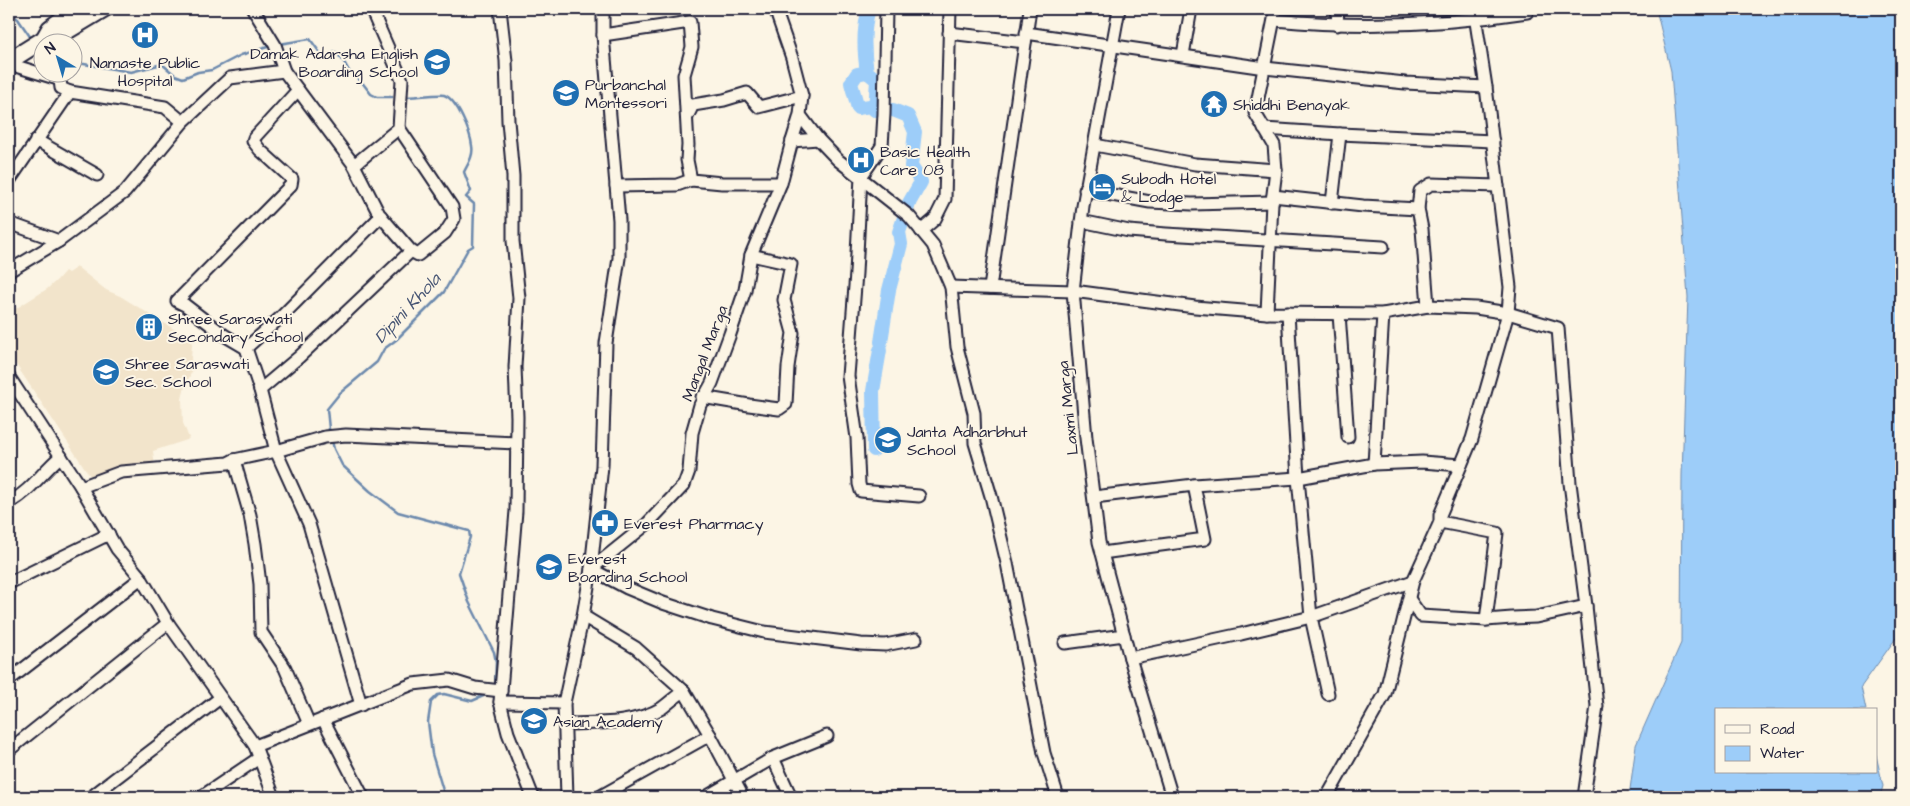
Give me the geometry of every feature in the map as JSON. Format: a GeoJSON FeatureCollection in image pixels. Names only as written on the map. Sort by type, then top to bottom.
{"type":"FeatureCollection","features":[{"type":"Feature","properties":{"kind":"highway"},"geometry":{"type":"LineString","coordinates":[[60,32],[92,9]]}},
{"type":"Feature","properties":{"kind":"highway"},"geometry":{"type":"LineString","coordinates":[[9,63],[32,50]]}},
{"type":"Feature","properties":{"kind":"street"},"geometry":{"type":"LineString","coordinates":[[47,32],[48,27],[71,9]]}},
{"type":"Feature","properties":{"kind":"street"},"geometry":{"type":"LineString","coordinates":[[65,32],[108,9]]}},
{"type":"Feature","properties":{"kind":"street"},"geometry":{"type":"LineString","coordinates":[[252,9],[274,46],[284,71],[354,164],[381,216],[411,251],[418,255],[444,233],[454,218],[452,207],[399,128],[402,80],[373,9]]}},
{"type":"Feature","properties":{"kind":"street"},"geometry":{"type":"LineString","coordinates":[[500,9],[506,61],[508,121],[513,176],[513,241],[519,298],[515,367],[515,520],[501,696],[508,733],[533,797]]}},
{"type":"Feature","properties":{"kind":"street"},"geometry":{"type":"LineString","coordinates":[[567,797],[564,703],[584,616],[591,569],[602,466],[606,343],[619,258],[619,220],[602,9]]}},
{"type":"Feature","properties":{"kind":"street"},"geometry":{"type":"LineString","coordinates":[[686,120],[693,105],[724,100],[747,93],[759,107],[802,96],[792,58],[775,9]]}},
{"type":"Feature","properties":{"kind":"street"},"geometry":{"type":"LineString","coordinates":[[886,9],[882,146],[861,177],[848,376],[857,438],[861,491],[918,496]]}},
{"type":"Feature","properties":{"kind":"street"},"geometry":{"type":"LineString","coordinates":[[922,231],[935,219],[944,199],[950,9]]}},
{"type":"Feature","properties":{"kind":"street"},"geometry":{"type":"LineString","coordinates":[[990,288],[1030,9]]}},
{"type":"Feature","properties":{"kind":"street","name":"Laxmi Marga"},"geometry":{"type":"LineString","coordinates":[[1118,9],[1095,145],[1085,190],[1073,291],[1086,438],[1102,553],[1130,658],[1172,797]]}},
{"type":"Feature","properties":{"kind":"street"},"geometry":{"type":"LineString","coordinates":[[1183,55],[1191,9]]}},
{"type":"Feature","properties":{"kind":"street"},"geometry":{"type":"LineString","coordinates":[[1337,25],[1338,9]]}},
{"type":"Feature","properties":{"kind":"street"},"geometry":{"type":"LineString","coordinates":[[1267,313],[1272,199],[1276,170],[1274,145],[1255,113],[1275,15],[1337,25],[1527,12]]}},
{"type":"Feature","properties":{"kind":"street"},"geometry":{"type":"LineString","coordinates":[[1327,797],[1385,694],[1413,581],[1440,522],[1440,516],[1472,439],[1508,313],[1510,287],[1493,141],[1475,15]]}},
{"type":"Feature","properties":{"kind":"street"},"geometry":{"type":"LineString","coordinates":[[603,35],[690,22],[692,47],[684,75],[687,160],[691,180]]}},
{"type":"Feature","properties":{"kind":"street"},"geometry":{"type":"LineString","coordinates":[[949,32],[1111,45],[1265,68],[1404,83],[1486,87]]}},
{"type":"Feature","properties":{"kind":"street"},"geometry":{"type":"LineString","coordinates":[[9,63],[58,79],[60,80],[61,88],[70,92],[165,106],[184,122]]}},
{"type":"Feature","properties":{"kind":"street"},"geometry":{"type":"LineString","coordinates":[[9,271],[59,241],[125,192],[184,122],[230,78],[284,71]]}},
{"type":"Feature","properties":{"kind":"street"},"geometry":{"type":"LineString","coordinates":[[298,90],[253,141],[260,150],[292,179],[291,185],[177,301],[185,304],[224,335],[246,348],[260,390],[276,451],[309,524],[361,705]]}},
{"type":"Feature","properties":{"kind":"street"},"geometry":{"type":"LineString","coordinates":[[9,180],[70,92]]}},
{"type":"Feature","properties":{"kind":"street","name":"Mangal Marga"},"geometry":{"type":"LineString","coordinates":[[591,569],[647,524],[684,484],[689,471],[692,433],[702,397],[712,383],[745,290],[751,255],[781,182],[800,116],[802,96]]}},
{"type":"Feature","properties":{"kind":"street"},"geometry":{"type":"LineString","coordinates":[[800,116],[818,140],[838,160],[906,214],[922,231],[933,245],[951,286],[957,348],[974,414],[975,443],[991,496],[1007,563],[1044,754],[1058,797]]}},
{"type":"Feature","properties":{"kind":"street"},"geometry":{"type":"LineString","coordinates":[[354,164],[399,128]]}},
{"type":"Feature","properties":{"kind":"street"},"geometry":{"type":"LineString","coordinates":[[1264,128],[1340,134],[1493,141]]}},
{"type":"Feature","properties":{"kind":"street"},"geometry":{"type":"LineString","coordinates":[[1332,203],[1340,134]]}},
{"type":"Feature","properties":{"kind":"street"},"geometry":{"type":"LineString","coordinates":[[36,140],[97,175]]}},
{"type":"Feature","properties":{"kind":"street"},"geometry":{"type":"LineString","coordinates":[[792,141],[818,140]]}},
{"type":"Feature","properties":{"kind":"street"},"geometry":{"type":"LineString","coordinates":[[1095,145],[1196,164],[1276,170]]}},
{"type":"Feature","properties":{"kind":"street"},"geometry":{"type":"LineString","coordinates":[[616,186],[677,185],[691,180],[781,182]]}},
{"type":"Feature","properties":{"kind":"street"},"geometry":{"type":"LineString","coordinates":[[1428,306],[1422,228],[1418,209],[1420,191],[1432,184],[1498,186]]}},
{"type":"Feature","properties":{"kind":"street"},"geometry":{"type":"LineString","coordinates":[[1085,190],[1150,202],[1192,204],[1272,199],[1418,209]]}},
{"type":"Feature","properties":{"kind":"street"},"geometry":{"type":"LineString","coordinates":[[246,348],[280,318],[381,216]]}},
{"type":"Feature","properties":{"kind":"street"},"geometry":{"type":"LineString","coordinates":[[1081,221],[1129,231],[1384,247]]}},
{"type":"Feature","properties":{"kind":"street"},"geometry":{"type":"LineString","coordinates":[[9,223],[59,241]]}},
{"type":"Feature","properties":{"kind":"street"},"geometry":{"type":"LineString","coordinates":[[260,390],[333,325],[411,251]]}},
{"type":"Feature","properties":{"kind":"street"},"geometry":{"type":"LineString","coordinates":[[702,397],[779,408],[786,404],[788,367],[793,334],[784,300],[791,264],[751,255]]}},
{"type":"Feature","properties":{"kind":"street"},"geometry":{"type":"LineString","coordinates":[[951,286],[1073,291],[1195,307],[1267,313],[1383,314],[1428,306],[1476,308],[1508,313],[1558,328],[1570,483],[1597,706],[1584,797]]}},
{"type":"Feature","properties":{"kind":"street"},"geometry":{"type":"LineString","coordinates":[[1288,313],[1298,478],[1311,616],[1328,694]]}},
{"type":"Feature","properties":{"kind":"street"},"geometry":{"type":"LineString","coordinates":[[1340,314],[1348,437]]}},
{"type":"Feature","properties":{"kind":"street"},"geometry":{"type":"LineString","coordinates":[[1374,464],[1383,314]]}},
{"type":"Feature","properties":{"kind":"street"},"geometry":{"type":"LineString","coordinates":[[9,377],[81,487],[117,549],[141,578],[168,623],[255,746],[274,797]]}},
{"type":"Feature","properties":{"kind":"street"},"geometry":{"type":"LineString","coordinates":[[81,487],[121,472],[228,463],[325,436],[346,435],[516,443]]}},
{"type":"Feature","properties":{"kind":"street"},"geometry":{"type":"LineString","coordinates":[[9,503],[25,493],[41,477],[47,467],[61,456]]}},
{"type":"Feature","properties":{"kind":"street"},"geometry":{"type":"LineString","coordinates":[[234,460],[250,515],[255,544],[260,584],[261,632],[285,668],[309,724]]}},
{"type":"Feature","properties":{"kind":"street"},"geometry":{"type":"LineString","coordinates":[[1094,497],[1194,485],[1298,478],[1374,464],[1422,462],[1461,465]]}},
{"type":"Feature","properties":{"kind":"street"},"geometry":{"type":"LineString","coordinates":[[1102,553],[1205,539],[1194,485]]}},
{"type":"Feature","properties":{"kind":"street"},"geometry":{"type":"LineString","coordinates":[[1440,522],[1496,533],[1486,620]]}},
{"type":"Feature","properties":{"kind":"street"},"geometry":{"type":"LineString","coordinates":[[9,583],[109,534]]}},
{"type":"Feature","properties":{"kind":"street"},"geometry":{"type":"LineString","coordinates":[[591,569],[627,588],[663,602],[712,619],[764,632],[861,644],[885,645],[916,640]]}},
{"type":"Feature","properties":{"kind":"street"},"geometry":{"type":"LineString","coordinates":[[9,680],[141,578]]}},
{"type":"Feature","properties":{"kind":"street"},"geometry":{"type":"LineString","coordinates":[[1130,658],[1241,634],[1311,616],[1413,581]]}},
{"type":"Feature","properties":{"kind":"street"},"geometry":{"type":"LineString","coordinates":[[1409,599],[1421,616],[1486,620],[1536,616],[1586,606]]}},
{"type":"Feature","properties":{"kind":"street"},"geometry":{"type":"LineString","coordinates":[[584,616],[636,648],[684,691],[743,797]]}},
{"type":"Feature","properties":{"kind":"street"},"geometry":{"type":"LineString","coordinates":[[9,750],[168,623]]}},
{"type":"Feature","properties":{"kind":"street"},"geometry":{"type":"LineString","coordinates":[[1065,642],[1124,635]]}},
{"type":"Feature","properties":{"kind":"street"},"geometry":{"type":"LineString","coordinates":[[255,746],[413,684],[449,680],[501,696],[564,703]]}},
{"type":"Feature","properties":{"kind":"street"},"geometry":{"type":"LineString","coordinates":[[565,724],[616,722],[638,717],[661,708],[684,691]]}},
{"type":"Feature","properties":{"kind":"street"},"geometry":{"type":"LineString","coordinates":[[91,797],[220,698]]}},
{"type":"Feature","properties":{"kind":"street"},"geometry":{"type":"LineString","coordinates":[[323,719],[363,797]]}},
{"type":"Feature","properties":{"kind":"street"},"geometry":{"type":"LineString","coordinates":[[599,797],[710,735]]}},
{"type":"Feature","properties":{"kind":"street"},"geometry":{"type":"LineString","coordinates":[[706,797],[773,758],[828,736]]}},
{"type":"Feature","properties":{"kind":"street"},"geometry":{"type":"LineString","coordinates":[[201,797],[259,758]]}},
{"type":"Feature","properties":{"kind":"street"},"geometry":{"type":"LineString","coordinates":[[773,758],[791,797]]}},
{"type":"Feature","properties":{"kind":"shaded area","name":"Shree Saraswati Sec. School"},"geometry":{"type":"Polygon","coordinates":[[[77,267],[106,290],[120,296],[190,339],[192,344],[191,359],[194,367],[185,386],[182,399],[183,423],[189,438],[153,451],[155,467],[124,467],[90,476],[9,354],[9,313],[47,289],[65,271],[68,273],[77,267]]]}},
{"type":"Feature","properties":{"kind":"water"},"geometry":{"type":"Polygon","coordinates":[[[1656,9],[1901,9],[1901,631],[1861,687],[1866,708],[1715,708],[1715,774],[1878,774],[1878,764],[1883,786],[1880,797],[1629,797],[1636,745],[1681,643],[1682,475],[1688,297],[1671,71],[1656,9]]]}},
{"type":"Feature","properties":{"kind":"waterway"},"geometry":{"type":"LineString","coordinates":[[869,9],[865,32],[865,57],[867,72],[877,80],[875,110],[893,110],[908,116],[915,132],[911,166],[921,182],[909,203],[899,232],[901,244],[889,290],[881,342]]}},
{"type":"Feature","properties":{"kind":"waterway","name":"Dipini Khola"},"geometry":{"type":"LineString","coordinates":[[9,12],[18,19],[31,38]]}},
{"type":"Feature","properties":{"kind":"waterway","name":"Dipini Khola"},"geometry":{"type":"LineString","coordinates":[[279,44],[310,39],[323,57],[336,52],[349,71],[361,81],[371,94],[377,97],[392,97]]}},
{"type":"Feature","properties":{"kind":"waterway","name":"Dipini Khola"},"geometry":{"type":"LineString","coordinates":[[82,64],[131,72],[162,64],[175,75],[183,78],[198,72],[212,70],[241,55],[271,46]]}},
{"type":"Feature","properties":{"kind":"waterway"},"geometry":{"type":"LineString","coordinates":[[867,72],[857,74],[851,83],[858,108],[870,106],[875,110]]}},
{"type":"Feature","properties":{"kind":"waterway","name":"Dipini Khola"},"geometry":{"type":"LineString","coordinates":[[329,429],[327,409],[340,393],[377,362],[384,349],[396,340],[444,292],[468,249],[473,246],[474,204],[466,197],[471,191],[464,172],[472,149],[469,134],[462,118],[454,103],[444,95],[405,97]]}},
{"type":"Feature","properties":{"kind":"waterway"},"geometry":{"type":"LineString","coordinates":[[874,450],[873,391],[880,350]]}},
{"type":"Feature","properties":{"kind":"waterway"},"geometry":{"type":"LineString","coordinates":[[332,441],[342,465],[370,491],[398,512],[469,531],[470,537],[459,573],[469,602],[494,652],[496,662],[495,687]]}},
{"type":"Feature","properties":{"kind":"waterway"},"geometry":{"type":"LineString","coordinates":[[445,797],[432,754],[428,722],[431,702],[438,695],[444,694],[472,701],[488,694]]}},
{"type":"Feature","properties":{"kind":"place","name":"Namaste Public Hospital"},"geometry":{"type":"Point","coordinates":[145,35]}},
{"type":"Feature","properties":{"kind":"place","name":"Damak Adarsha English Boarding School"},"geometry":{"type":"Point","coordinates":[437,62]}},
{"type":"Feature","properties":{"kind":"place","name":"Purbanchal Montessori"},"geometry":{"type":"Point","coordinates":[566,93]}},
{"type":"Feature","properties":{"kind":"place","name":"Shiddhi Benayak"},"geometry":{"type":"Point","coordinates":[1214,104]}},
{"type":"Feature","properties":{"kind":"place","name":"Basic Health Care 08"},"geometry":{"type":"Point","coordinates":[861,160]}},
{"type":"Feature","properties":{"kind":"place","name":"Subodh Hotel & Lodge"},"geometry":{"type":"Point","coordinates":[1102,187]}},
{"type":"Feature","properties":{"kind":"place","name":"Shree Saraswati Secondary School"},"geometry":{"type":"Point","coordinates":[149,327]}},
{"type":"Feature","properties":{"kind":"place","name":"Shree Saraswati Sec. School"},"geometry":{"type":"Point","coordinates":[106,372]}},
{"type":"Feature","properties":{"kind":"place","name":"Janta Adharbhut School"},"geometry":{"type":"Point","coordinates":[888,440]}},
{"type":"Feature","properties":{"kind":"place","name":"Everest Pharmacy"},"geometry":{"type":"Point","coordinates":[605,523]}},
{"type":"Feature","properties":{"kind":"place","name":"Everest Boarding School"},"geometry":{"type":"Point","coordinates":[549,567]}},
{"type":"Feature","properties":{"kind":"place","name":"Asian Academy"},"geometry":{"type":"Point","coordinates":[534,721]}}]}
